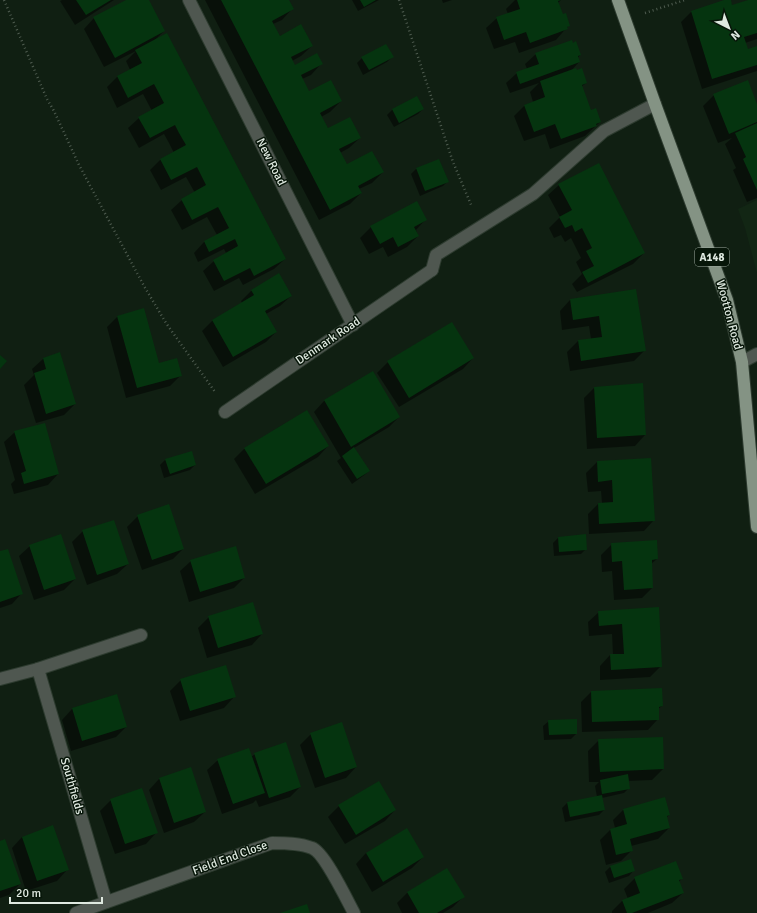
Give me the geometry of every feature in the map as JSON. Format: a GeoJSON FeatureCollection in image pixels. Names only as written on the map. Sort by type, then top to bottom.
{"type":"FeatureCollection","features":[{"type":"Feature","properties":{"kind":"main road","name":"Wootton Road"},"geometry":{"type":"LineString","coordinates":[[618,0],[727,300],[742,362],[757,526]]}},
{"type":"Feature","properties":{"kind":"street","name":"New Road"},"geometry":{"type":"LineString","coordinates":[[189,0],[353,325]]}},
{"type":"Feature","properties":{"kind":"street"},"geometry":{"type":"LineString","coordinates":[[480,228],[533,194],[604,131],[655,104]]}},
{"type":"Feature","properties":{"kind":"street","name":"Denmark Road"},"geometry":{"type":"LineString","coordinates":[[226,411],[432,270],[436,255],[480,228]]}},
{"type":"Feature","properties":{"kind":"street"},"geometry":{"type":"LineString","coordinates":[[742,362],[757,354]]}},
{"type":"Feature","properties":{"kind":"street"},"geometry":{"type":"LineString","coordinates":[[0,680],[141,636]]}},
{"type":"Feature","properties":{"kind":"street","name":"Southfields"},"geometry":{"type":"LineString","coordinates":[[38,669],[106,902]]}},
{"type":"Feature","properties":{"kind":"street","name":"Field End Close"},"geometry":{"type":"LineString","coordinates":[[76,913],[272,843],[293,843],[314,848],[327,864],[354,913]]}},
{"type":"Feature","properties":{"kind":"path"},"geometry":{"type":"LineString","coordinates":[[4,0],[47,99],[79,165],[144,286],[166,323],[226,411]]}},
{"type":"Feature","properties":{"kind":"path"},"geometry":{"type":"LineString","coordinates":[[399,0],[453,162],[480,228]]}},
{"type":"Feature","properties":{"kind":"path"},"geometry":{"type":"LineString","coordinates":[[625,20],[685,0]]}},
{"type":"Feature","properties":{"kind":"shaded area"},"geometry":{"type":"Polygon","coordinates":[[[757,200],[757,273],[745,228],[738,209],[757,200]]]}},
{"type":"Feature","properties":{"kind":"building"},"geometry":{"type":"Polygon","coordinates":[[[76,0],[111,0],[86,15],[76,0]]]}},
{"type":"Feature","properties":{"kind":"building"},"geometry":{"type":"Polygon","coordinates":[[[126,0],[149,0],[165,31],[115,58],[93,17],[126,0]]]}},
{"type":"Feature","properties":{"kind":"building"},"geometry":{"type":"Polygon","coordinates":[[[221,0],[289,0],[294,9],[272,21],[280,36],[301,24],[313,46],[291,57],[295,65],[317,53],[323,64],[301,75],[309,91],[331,80],[342,101],[320,113],[328,128],[350,117],[361,138],[339,149],[347,164],[372,151],[384,172],[358,186],[362,193],[330,210],[221,0]]]}},
{"type":"Feature","properties":{"kind":"building"},"geometry":{"type":"Polygon","coordinates":[[[360,0],[376,0],[364,7],[360,0]]]}},
{"type":"Feature","properties":{"kind":"building"},"geometry":{"type":"Polygon","coordinates":[[[517,0],[561,0],[558,1],[563,14],[566,13],[570,26],[567,27],[568,29],[530,43],[526,32],[504,40],[496,17],[520,9],[517,0]]]}},
{"type":"Feature","properties":{"kind":"building"},"geometry":{"type":"Polygon","coordinates":[[[724,0],[731,0],[732,5],[748,0],[757,0],[757,33],[744,37],[748,49],[757,46],[757,65],[712,79],[691,11],[724,0]]]}},
{"type":"Feature","properties":{"kind":"building"},"geometry":{"type":"Polygon","coordinates":[[[167,33],[286,259],[254,276],[250,268],[224,281],[213,260],[238,246],[235,239],[209,252],[204,241],[229,228],[218,207],[192,220],[181,199],[206,185],[197,167],[171,180],[160,159],[186,145],[175,125],[150,138],[138,117],[164,103],[154,84],[128,98],[117,76],[142,63],[135,50],[167,33]]]}},
{"type":"Feature","properties":{"kind":"building"},"geometry":{"type":"Polygon","coordinates":[[[572,40],[573,43],[576,41],[581,55],[578,56],[580,62],[520,84],[516,72],[539,64],[535,53],[572,40]]]}},
{"type":"Feature","properties":{"kind":"building"},"geometry":{"type":"Polygon","coordinates":[[[386,44],[394,57],[369,70],[361,57],[386,44]]]}},
{"type":"Feature","properties":{"kind":"building"},"geometry":{"type":"Polygon","coordinates":[[[576,68],[577,70],[582,68],[587,83],[582,85],[591,110],[596,108],[601,122],[596,124],[597,126],[561,139],[555,124],[534,132],[524,105],[545,97],[540,81],[576,68]]]}},
{"type":"Feature","properties":{"kind":"building"},"geometry":{"type":"Polygon","coordinates":[[[748,80],[757,104],[757,122],[729,134],[713,94],[748,80]]]}},
{"type":"Feature","properties":{"kind":"building"},"geometry":{"type":"Polygon","coordinates":[[[417,96],[424,109],[399,123],[392,109],[417,96]]]}},
{"type":"Feature","properties":{"kind":"building"},"geometry":{"type":"Polygon","coordinates":[[[757,123],[757,190],[743,159],[746,157],[735,133],[757,123]]]}},
{"type":"Feature","properties":{"kind":"building"},"geometry":{"type":"Polygon","coordinates":[[[439,159],[449,182],[425,191],[416,168],[439,159]]]}},
{"type":"Feature","properties":{"kind":"building"},"geometry":{"type":"Polygon","coordinates":[[[599,163],[645,253],[588,283],[582,272],[594,266],[586,251],[592,248],[582,228],[575,232],[572,225],[565,228],[559,217],[572,210],[558,184],[599,163]]]}},
{"type":"Feature","properties":{"kind":"building"},"geometry":{"type":"Polygon","coordinates":[[[417,201],[427,220],[414,227],[419,236],[398,247],[393,237],[380,244],[370,226],[417,201]]]}},
{"type":"Feature","properties":{"kind":"building"},"geometry":{"type":"Polygon","coordinates":[[[279,273],[292,296],[265,311],[277,332],[233,357],[212,320],[254,295],[251,290],[279,273]]]}},
{"type":"Feature","properties":{"kind":"building"},"geometry":{"type":"Polygon","coordinates":[[[636,289],[646,351],[581,361],[578,340],[602,337],[599,316],[573,320],[570,299],[636,289]]]}},
{"type":"Feature","properties":{"kind":"building"},"geometry":{"type":"Polygon","coordinates":[[[144,308],[159,363],[177,358],[182,376],[137,388],[117,316],[144,308]]]}},
{"type":"Feature","properties":{"kind":"building"},"geometry":{"type":"Polygon","coordinates":[[[452,322],[474,358],[409,398],[387,361],[452,322]]]}},
{"type":"Feature","properties":{"kind":"building"},"geometry":{"type":"Polygon","coordinates":[[[60,352],[76,404],[46,414],[34,373],[46,369],[43,358],[60,352]]]}},
{"type":"Feature","properties":{"kind":"building"},"geometry":{"type":"Polygon","coordinates":[[[0,355],[7,361],[0,369],[0,355]]]}},
{"type":"Feature","properties":{"kind":"building"},"geometry":{"type":"Polygon","coordinates":[[[373,371],[400,417],[351,447],[324,400],[373,371]]]}},
{"type":"Feature","properties":{"kind":"building"},"geometry":{"type":"Polygon","coordinates":[[[643,383],[646,435],[597,438],[594,387],[643,383]]]}},
{"type":"Feature","properties":{"kind":"building"},"geometry":{"type":"Polygon","coordinates":[[[307,410],[329,446],[266,484],[244,448],[307,410]]]}},
{"type":"Feature","properties":{"kind":"building"},"geometry":{"type":"Polygon","coordinates":[[[45,423],[59,474],[24,484],[21,473],[26,471],[14,431],[45,423]]]}},
{"type":"Feature","properties":{"kind":"building"},"geometry":{"type":"Polygon","coordinates":[[[354,447],[370,471],[357,479],[342,456],[354,447]]]}},
{"type":"Feature","properties":{"kind":"building"},"geometry":{"type":"Polygon","coordinates":[[[192,451],[196,465],[170,474],[165,459],[192,451]]]}},
{"type":"Feature","properties":{"kind":"building"},"geometry":{"type":"Polygon","coordinates":[[[651,458],[655,521],[599,524],[598,503],[613,502],[612,480],[598,482],[597,461],[651,458]]]}},
{"type":"Feature","properties":{"kind":"building"},"geometry":{"type":"Polygon","coordinates":[[[169,504],[184,549],[152,560],[137,515],[169,504]]]}},
{"type":"Feature","properties":{"kind":"building"},"geometry":{"type":"Polygon","coordinates":[[[114,520],[129,564],[97,575],[82,530],[114,520]]]}},
{"type":"Feature","properties":{"kind":"building"},"geometry":{"type":"Polygon","coordinates":[[[61,534],[76,579],[44,590],[29,545],[61,534]]]}},
{"type":"Feature","properties":{"kind":"building"},"geometry":{"type":"Polygon","coordinates":[[[586,534],[587,550],[559,552],[558,537],[586,534]]]}},
{"type":"Feature","properties":{"kind":"building"},"geometry":{"type":"Polygon","coordinates":[[[657,540],[658,559],[652,560],[653,588],[624,590],[622,561],[612,562],[611,543],[657,540]]]}},
{"type":"Feature","properties":{"kind":"building"},"geometry":{"type":"Polygon","coordinates":[[[236,546],[245,578],[200,592],[190,560],[236,546]]]}},
{"type":"Feature","properties":{"kind":"building"},"geometry":{"type":"Polygon","coordinates":[[[8,549],[23,594],[0,602],[0,551],[8,549]]]}},
{"type":"Feature","properties":{"kind":"building"},"geometry":{"type":"Polygon","coordinates":[[[253,602],[263,634],[218,648],[208,616],[253,602]]]}},
{"type":"Feature","properties":{"kind":"building"},"geometry":{"type":"Polygon","coordinates":[[[659,607],[662,667],[611,670],[610,654],[624,654],[622,624],[599,626],[598,611],[659,607]]]}},
{"type":"Feature","properties":{"kind":"building"},"geometry":{"type":"Polygon","coordinates":[[[226,665],[236,697],[190,711],[180,679],[226,665]]]}},
{"type":"Feature","properties":{"kind":"building"},"geometry":{"type":"Polygon","coordinates":[[[662,688],[663,706],[659,707],[659,720],[592,722],[591,691],[662,688]]]}},
{"type":"Feature","properties":{"kind":"building"},"geometry":{"type":"Polygon","coordinates":[[[117,694],[127,727],[82,741],[72,708],[117,694]]]}},
{"type":"Feature","properties":{"kind":"building"},"geometry":{"type":"Polygon","coordinates":[[[577,719],[577,734],[549,735],[548,720],[577,719]]]}},
{"type":"Feature","properties":{"kind":"building"},"geometry":{"type":"Polygon","coordinates":[[[342,722],[357,767],[325,778],[310,733],[342,722]]]}},
{"type":"Feature","properties":{"kind":"building"},"geometry":{"type":"Polygon","coordinates":[[[663,737],[664,769],[600,772],[598,739],[663,737]]]}},
{"type":"Feature","properties":{"kind":"building"},"geometry":{"type":"Polygon","coordinates":[[[286,742],[301,787],[269,798],[254,753],[286,742]]]}},
{"type":"Feature","properties":{"kind":"building"},"geometry":{"type":"Polygon","coordinates":[[[249,748],[265,793],[233,804],[217,759],[249,748]]]}},
{"type":"Feature","properties":{"kind":"building"},"geometry":{"type":"Polygon","coordinates":[[[191,767],[206,812],[174,823],[159,778],[191,767]]]}},
{"type":"Feature","properties":{"kind":"building"},"geometry":{"type":"Polygon","coordinates":[[[628,774],[630,789],[602,794],[600,780],[628,774]]]}},
{"type":"Feature","properties":{"kind":"building"},"geometry":{"type":"Polygon","coordinates":[[[379,781],[396,810],[356,835],[338,805],[379,781]]]}},
{"type":"Feature","properties":{"kind":"building"},"geometry":{"type":"Polygon","coordinates":[[[142,788],[158,833],[125,844],[110,799],[142,788]]]}},
{"type":"Feature","properties":{"kind":"building"},"geometry":{"type":"Polygon","coordinates":[[[602,795],[605,810],[570,817],[567,802],[602,795]]]}},
{"type":"Feature","properties":{"kind":"building"},"geometry":{"type":"Polygon","coordinates":[[[665,797],[670,815],[667,816],[670,828],[630,839],[633,851],[616,855],[610,829],[627,824],[623,809],[665,797]]]}},
{"type":"Feature","properties":{"kind":"building"},"geometry":{"type":"Polygon","coordinates":[[[53,825],[69,870],[37,881],[22,837],[53,825]]]}},
{"type":"Feature","properties":{"kind":"building"},"geometry":{"type":"Polygon","coordinates":[[[407,828],[424,857],[383,882],[366,853],[407,828]]]}},
{"type":"Feature","properties":{"kind":"building"},"geometry":{"type":"Polygon","coordinates":[[[5,839],[21,884],[0,891],[0,841],[5,839]]]}},
{"type":"Feature","properties":{"kind":"building"},"geometry":{"type":"Polygon","coordinates":[[[631,859],[635,871],[614,878],[610,866],[631,859]]]}},
{"type":"Feature","properties":{"kind":"building"},"geometry":{"type":"Polygon","coordinates":[[[676,861],[683,879],[679,880],[684,893],[632,913],[627,913],[622,900],[640,893],[634,877],[676,861]]]}},
{"type":"Feature","properties":{"kind":"building"},"geometry":{"type":"Polygon","coordinates":[[[447,868],[465,897],[437,913],[419,913],[407,892],[447,868]]]}},
{"type":"Feature","properties":{"kind":"building"},"geometry":{"type":"Polygon","coordinates":[[[307,904],[310,913],[280,913],[307,904]]]}}]}
